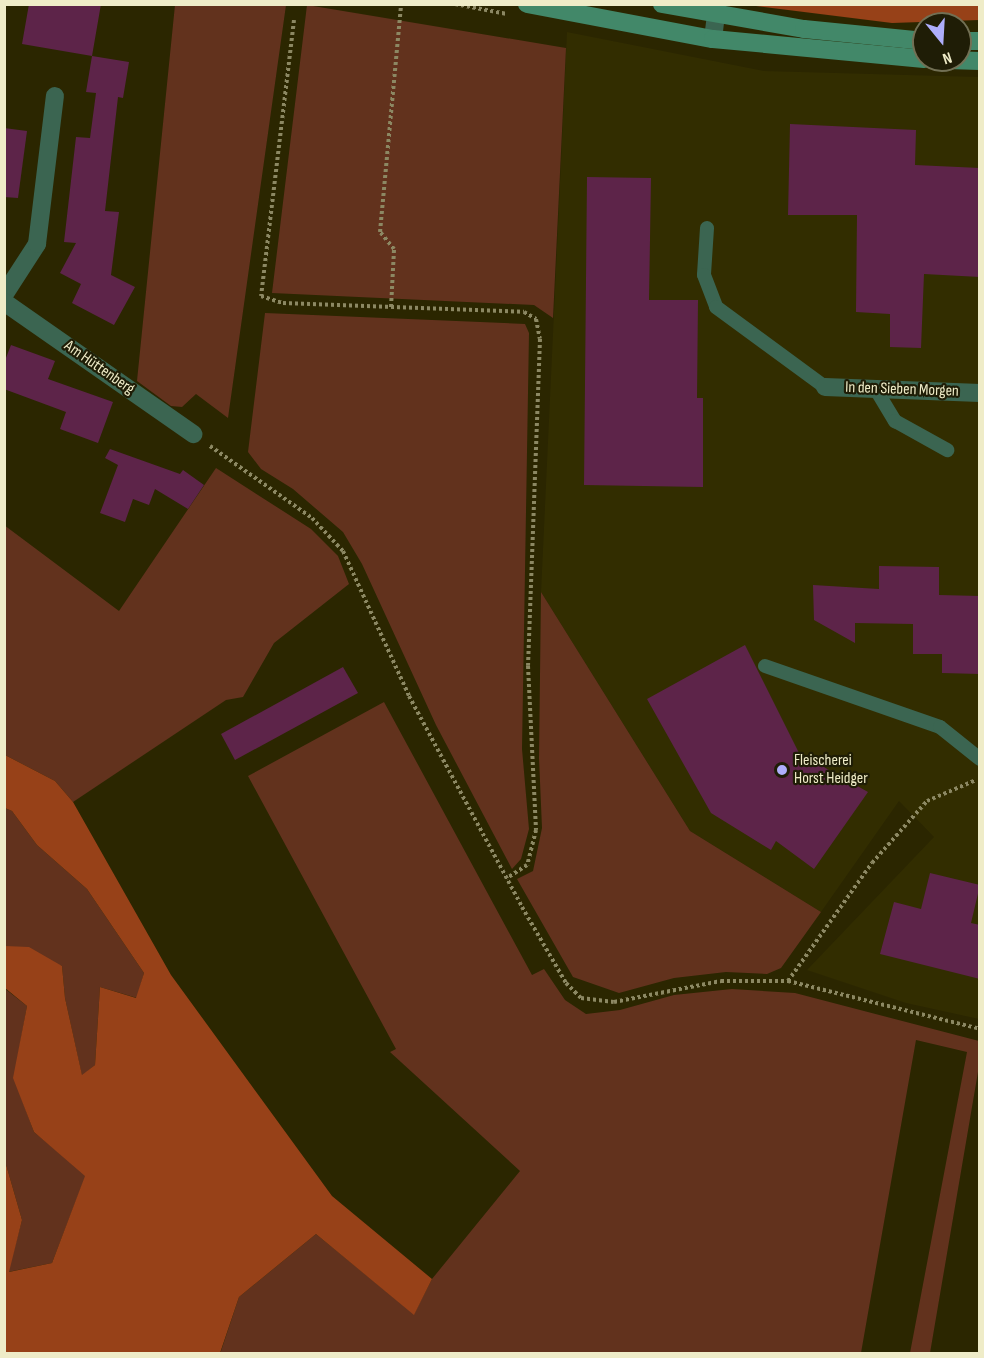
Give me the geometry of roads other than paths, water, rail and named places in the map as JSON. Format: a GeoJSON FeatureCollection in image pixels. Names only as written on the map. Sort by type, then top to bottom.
{"type":"FeatureCollection","features":[{"type":"Feature","properties":{"kind":"main road"},"geometry":{"type":"LineString","coordinates":[[527,4],[713,39],[912,57]]}},
{"type":"Feature","properties":{"kind":"main road"},"geometry":{"type":"LineString","coordinates":[[662,4],[717,9],[875,38],[912,40]]}},
{"type":"Feature","properties":{"kind":"street"},"geometry":{"type":"LineString","coordinates":[[713,39],[717,9]]}},
{"type":"Feature","properties":{"kind":"street"},"geometry":{"type":"LineString","coordinates":[[4,295],[37,244],[55,96]]}},
{"type":"Feature","properties":{"kind":"street","name":"Am Hüttenberg"},"geometry":{"type":"LineString","coordinates":[[4,302],[193,434]]}},
{"type":"Feature","properties":{"kind":"street","name":"In den Sieben Morgen"},"geometry":{"type":"LineString","coordinates":[[825,387],[980,393]]}},
{"type":"Feature","properties":{"kind":"lane"},"geometry":{"type":"LineString","coordinates":[[707,228],[704,275],[716,307],[825,387]]}},
{"type":"Feature","properties":{"kind":"lane"},"geometry":{"type":"LineString","coordinates":[[875,388],[895,421],[947,450]]}},
{"type":"Feature","properties":{"kind":"lane"},"geometry":{"type":"LineString","coordinates":[[765,666],[940,727],[980,759]]}},
{"type":"Feature","properties":{"kind":"place","name":"Fleischerei Horst Heidger"},"geometry":{"type":"Point","coordinates":[782,770]}}]}
